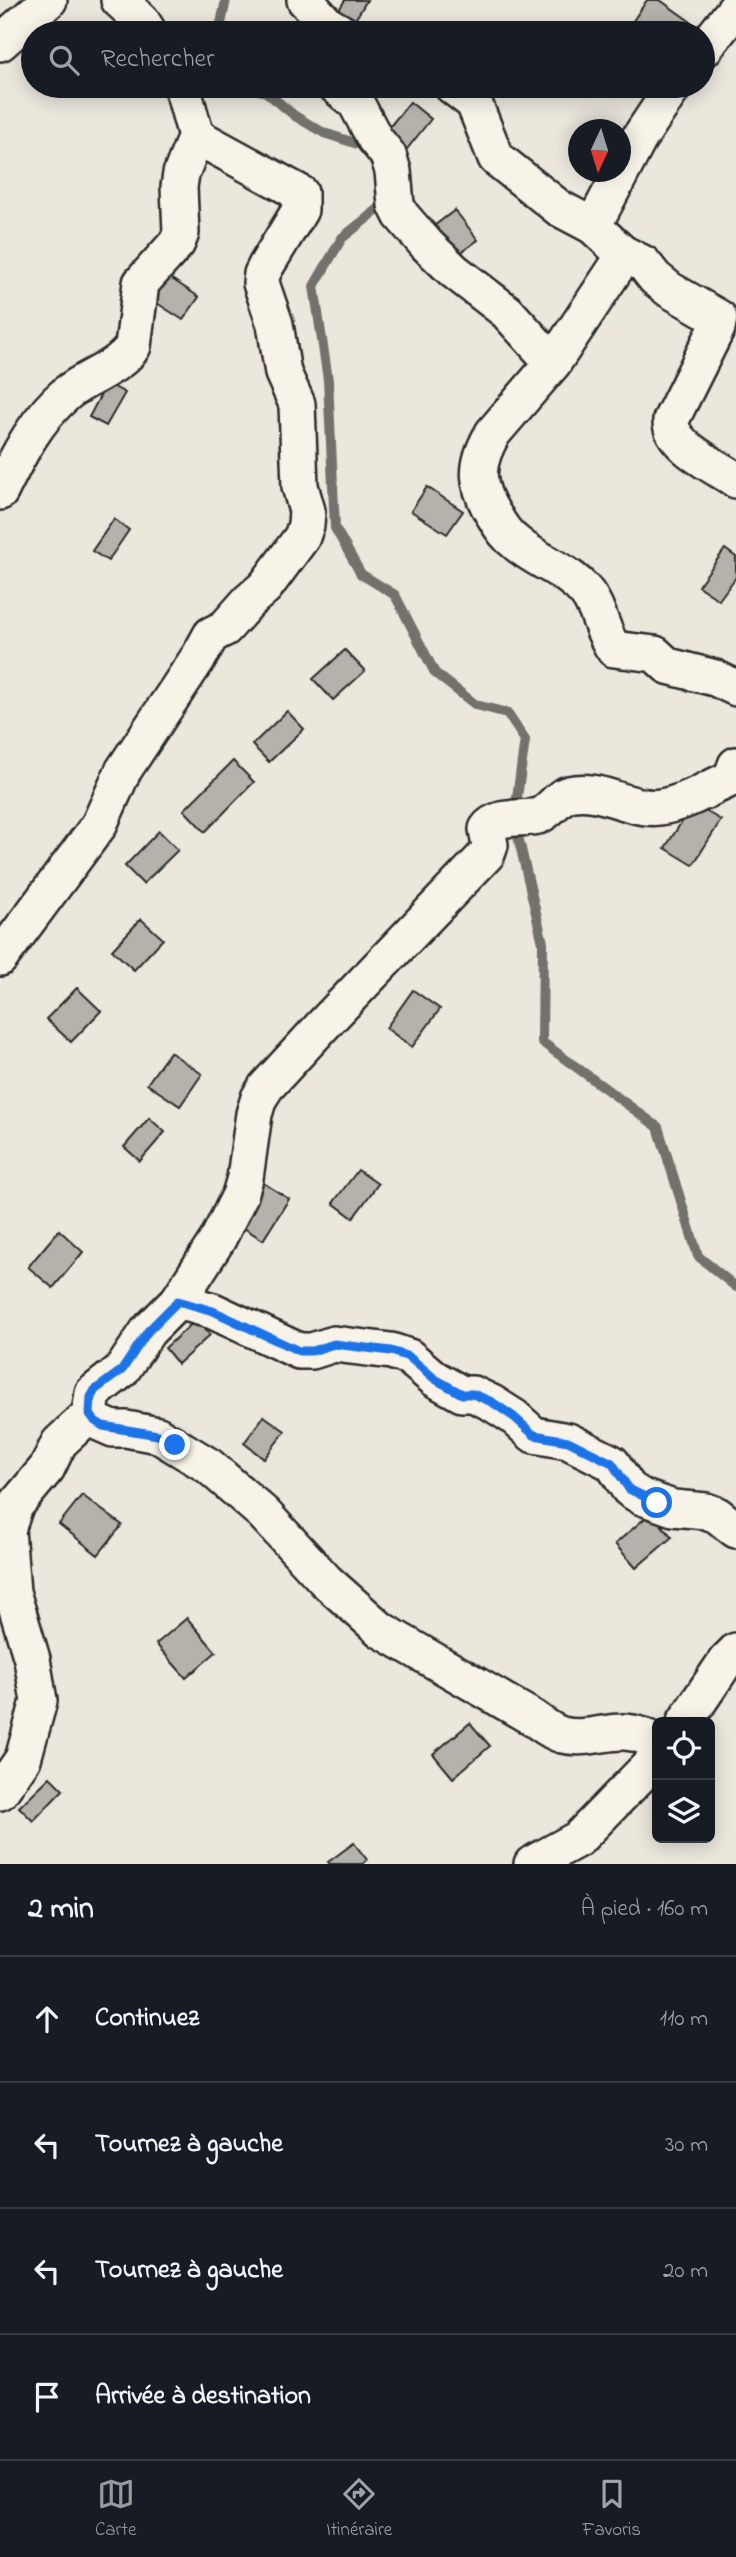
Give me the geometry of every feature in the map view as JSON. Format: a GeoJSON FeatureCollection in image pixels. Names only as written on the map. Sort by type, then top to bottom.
{"type":"FeatureCollection","features":[{"type":"Feature","properties":{"kind":"street"},"geometry":{"type":"LineString","coordinates":[[25,21],[49,0]]}},
{"type":"Feature","properties":{"kind":"street"},"geometry":{"type":"LineString","coordinates":[[119,0],[142,21]]}},
{"type":"Feature","properties":{"kind":"street"},"geometry":{"type":"LineString","coordinates":[[305,0],[323,21]]}},
{"type":"Feature","properties":{"kind":"street"},"geometry":{"type":"LineString","coordinates":[[715,35],[736,8]]}},
{"type":"Feature","properties":{"kind":"street"},"geometry":{"type":"LineString","coordinates":[[0,43],[21,25]]}},
{"type":"Feature","properties":{"kind":"street"},"geometry":{"type":"LineString","coordinates":[[0,492],[31,433],[60,400],[78,385],[128,355],[132,346],[141,283],[177,243],[181,233],[181,174],[196,136],[185,98]]}},
{"type":"Feature","properties":{"kind":"street"},"geometry":{"type":"LineString","coordinates":[[350,98],[388,155],[393,171],[396,205],[401,215],[426,245],[454,271],[507,312],[553,363]]}},
{"type":"Feature","properties":{"kind":"street"},"geometry":{"type":"LineString","coordinates":[[468,98],[474,103],[496,158],[559,208],[593,226],[622,253],[644,264],[655,278],[670,290],[719,318],[717,328],[671,420],[671,426],[677,440],[736,480]]}},
{"type":"Feature","properties":{"kind":"street"},"geometry":{"type":"LineString","coordinates":[[593,226],[640,137],[666,98]]}},
{"type":"Feature","properties":{"kind":"street"},"geometry":{"type":"LineString","coordinates":[[0,958],[99,825],[123,771],[206,641],[225,628],[265,587],[302,537],[306,525],[307,511],[300,486],[297,404],[283,373],[275,324],[261,283],[266,266],[300,210],[300,193],[196,136]]}},
{"type":"Feature","properties":{"kind":"street"},"geometry":{"type":"LineString","coordinates":[[622,253],[618,265],[553,363],[493,433],[481,459],[478,481],[486,504],[514,542],[572,579],[586,592],[614,649],[655,654],[668,666],[715,678],[736,688]]}},
{"type":"Feature","properties":{"kind":"street"},"geometry":{"type":"LineString","coordinates":[[652,1740],[630,1731],[574,1736],[555,1733],[381,1630],[326,1581],[264,1513],[209,1466],[158,1435],[113,1429],[95,1421],[90,1414],[91,1397],[95,1390],[122,1370],[148,1331],[178,1301],[218,1239],[240,1195],[254,1114],[266,1087],[487,854],[490,845],[487,829],[490,824],[541,815],[568,794],[608,796],[637,806],[663,806],[726,781],[732,776],[736,765]]}},
{"type":"Feature","properties":{"kind":"street"},"geometry":{"type":"LineString","coordinates":[[178,1301],[213,1311],[299,1351],[312,1351],[334,1344],[391,1351],[409,1357],[435,1379],[462,1394],[473,1394],[492,1402],[534,1435],[568,1441],[612,1463],[629,1489],[642,1497],[673,1508],[706,1511],[718,1515],[736,1530]]}},
{"type":"Feature","properties":{"kind":"street"},"geometry":{"type":"LineString","coordinates":[[0,1792],[23,1759],[39,1701],[32,1658],[6,1583],[6,1538],[11,1513],[47,1468],[58,1443],[90,1414]]}},
{"type":"Feature","properties":{"kind":"street"},"geometry":{"type":"LineString","coordinates":[[688,1717],[726,1661],[736,1651]]}},
{"type":"Feature","properties":{"kind":"street"},"geometry":{"type":"LineString","coordinates":[[532,1864],[578,1839],[652,1763]]}},
{"type":"Feature","properties":{"kind":"building"},"geometry":{"type":"Polygon","coordinates":[[[345,0],[367,0],[354,21],[339,21],[334,18],[345,0]]]}},
{"type":"Feature","properties":{"kind":"building"},"geometry":{"type":"Polygon","coordinates":[[[647,0],[660,0],[690,21],[633,21],[647,0]]]}},
{"type":"Feature","properties":{"kind":"building"},"geometry":{"type":"Polygon","coordinates":[[[410,102],[431,119],[403,154],[382,136],[410,102]]]}},
{"type":"Feature","properties":{"kind":"building"},"geometry":{"type":"Polygon","coordinates":[[[455,210],[478,240],[456,256],[434,226],[455,210]]]}},
{"type":"Feature","properties":{"kind":"building"},"geometry":{"type":"Polygon","coordinates":[[[158,270],[199,297],[183,320],[143,294],[158,270]]]}},
{"type":"Feature","properties":{"kind":"building"},"geometry":{"type":"Polygon","coordinates":[[[107,383],[125,393],[106,426],[89,417],[107,383]]]}},
{"type":"Feature","properties":{"kind":"building"},"geometry":{"type":"Polygon","coordinates":[[[427,487],[463,511],[447,534],[411,511],[427,487]]]}},
{"type":"Feature","properties":{"kind":"building"},"geometry":{"type":"Polygon","coordinates":[[[114,519],[129,530],[108,561],[92,551],[114,519]]]}},
{"type":"Feature","properties":{"kind":"building"},"geometry":{"type":"Polygon","coordinates":[[[725,549],[736,557],[736,577],[719,600],[698,586],[725,549]]]}},
{"type":"Feature","properties":{"kind":"building"},"geometry":{"type":"Polygon","coordinates":[[[345,650],[365,671],[333,700],[313,679],[345,650]]]}},
{"type":"Feature","properties":{"kind":"building"},"geometry":{"type":"Polygon","coordinates":[[[287,711],[304,729],[269,762],[252,745],[287,711]]]}},
{"type":"Feature","properties":{"kind":"building"},"geometry":{"type":"Polygon","coordinates":[[[233,761],[254,782],[205,832],[184,810],[233,761]]]}},
{"type":"Feature","properties":{"kind":"building"},"geometry":{"type":"Polygon","coordinates":[[[693,804],[721,820],[693,865],[665,848],[693,804]]]}},
{"type":"Feature","properties":{"kind":"building"},"geometry":{"type":"Polygon","coordinates":[[[159,831],[178,850],[143,884],[125,866],[159,831]]]}},
{"type":"Feature","properties":{"kind":"building"},"geometry":{"type":"Polygon","coordinates":[[[141,919],[163,939],[134,970],[112,950],[141,919]]]}},
{"type":"Feature","properties":{"kind":"building"},"geometry":{"type":"Polygon","coordinates":[[[77,988],[101,1011],[71,1042],[46,1019],[77,988]]]}},
{"type":"Feature","properties":{"kind":"building"},"geometry":{"type":"Polygon","coordinates":[[[413,990],[440,1009],[412,1047],[386,1028],[413,990]]]}},
{"type":"Feature","properties":{"kind":"building"},"geometry":{"type":"Polygon","coordinates":[[[170,1052],[202,1074],[180,1106],[147,1084],[170,1052]]]}},
{"type":"Feature","properties":{"kind":"building"},"geometry":{"type":"Polygon","coordinates":[[[149,1118],[165,1132],[140,1161],[124,1147],[149,1118]]]}},
{"type":"Feature","properties":{"kind":"building"},"geometry":{"type":"Polygon","coordinates":[[[358,1170],[378,1184],[353,1218],[333,1203],[358,1170]]]}},
{"type":"Feature","properties":{"kind":"building"},"geometry":{"type":"Polygon","coordinates":[[[262,1182],[289,1199],[263,1240],[236,1223],[262,1182]]]}},
{"type":"Feature","properties":{"kind":"building"},"geometry":{"type":"Polygon","coordinates":[[[59,1230],[83,1252],[53,1288],[28,1267],[59,1230]]]}},
{"type":"Feature","properties":{"kind":"building"},"geometry":{"type":"Polygon","coordinates":[[[196,1320],[210,1335],[178,1364],[165,1348],[196,1320]]]}},
{"type":"Feature","properties":{"kind":"building"},"geometry":{"type":"Polygon","coordinates":[[[264,1416],[285,1431],[264,1459],[244,1443],[264,1416]]]}},
{"type":"Feature","properties":{"kind":"building"},"geometry":{"type":"Polygon","coordinates":[[[82,1495],[122,1525],[98,1555],[59,1524],[82,1495]]]}},
{"type":"Feature","properties":{"kind":"building"},"geometry":{"type":"Polygon","coordinates":[[[651,1513],[672,1537],[636,1568],[615,1544],[651,1513]]]}},
{"type":"Feature","properties":{"kind":"building"},"geometry":{"type":"Polygon","coordinates":[[[187,1618],[216,1652],[186,1678],[156,1644],[187,1618]]]}},
{"type":"Feature","properties":{"kind":"building"},"geometry":{"type":"Polygon","coordinates":[[[470,1723],[490,1746],[453,1778],[433,1754],[470,1723]]]}},
{"type":"Feature","properties":{"kind":"building"},"geometry":{"type":"Polygon","coordinates":[[[50,1777],[63,1790],[33,1821],[19,1807],[50,1777]]]}},
{"type":"Feature","properties":{"kind":"building"},"geometry":{"type":"Polygon","coordinates":[[[354,1843],[367,1860],[363,1864],[328,1862],[354,1843]]]}},
{"type":"Feature","properties":{"kind":"waterway"},"geometry":{"type":"LineString","coordinates":[[222,21],[226,0]]}},
{"type":"Feature","properties":{"kind":"waterway"},"geometry":{"type":"LineString","coordinates":[[273,98],[295,116],[324,133],[367,147]]}},
{"type":"Feature","properties":{"kind":"waterway"},"geometry":{"type":"LineString","coordinates":[[382,198],[381,207],[342,238],[314,286],[328,380],[335,528],[361,574],[395,595],[435,673],[476,705],[507,713],[525,740],[514,819],[543,943],[542,1042],[658,1127],[698,1256],[736,1287]]}},
{"type":"Feature","properties":{"kind":"route"},"geometry":{"type":"LineString","coordinates":[[175,1445],[158,1435],[103,1426],[90,1414],[91,1397],[95,1390],[122,1370],[148,1331],[178,1301],[213,1311],[299,1351],[312,1351],[334,1344],[391,1351],[409,1357],[435,1379],[452,1389],[492,1402],[534,1435],[568,1441],[612,1463],[629,1489],[657,1503]]}}]}
